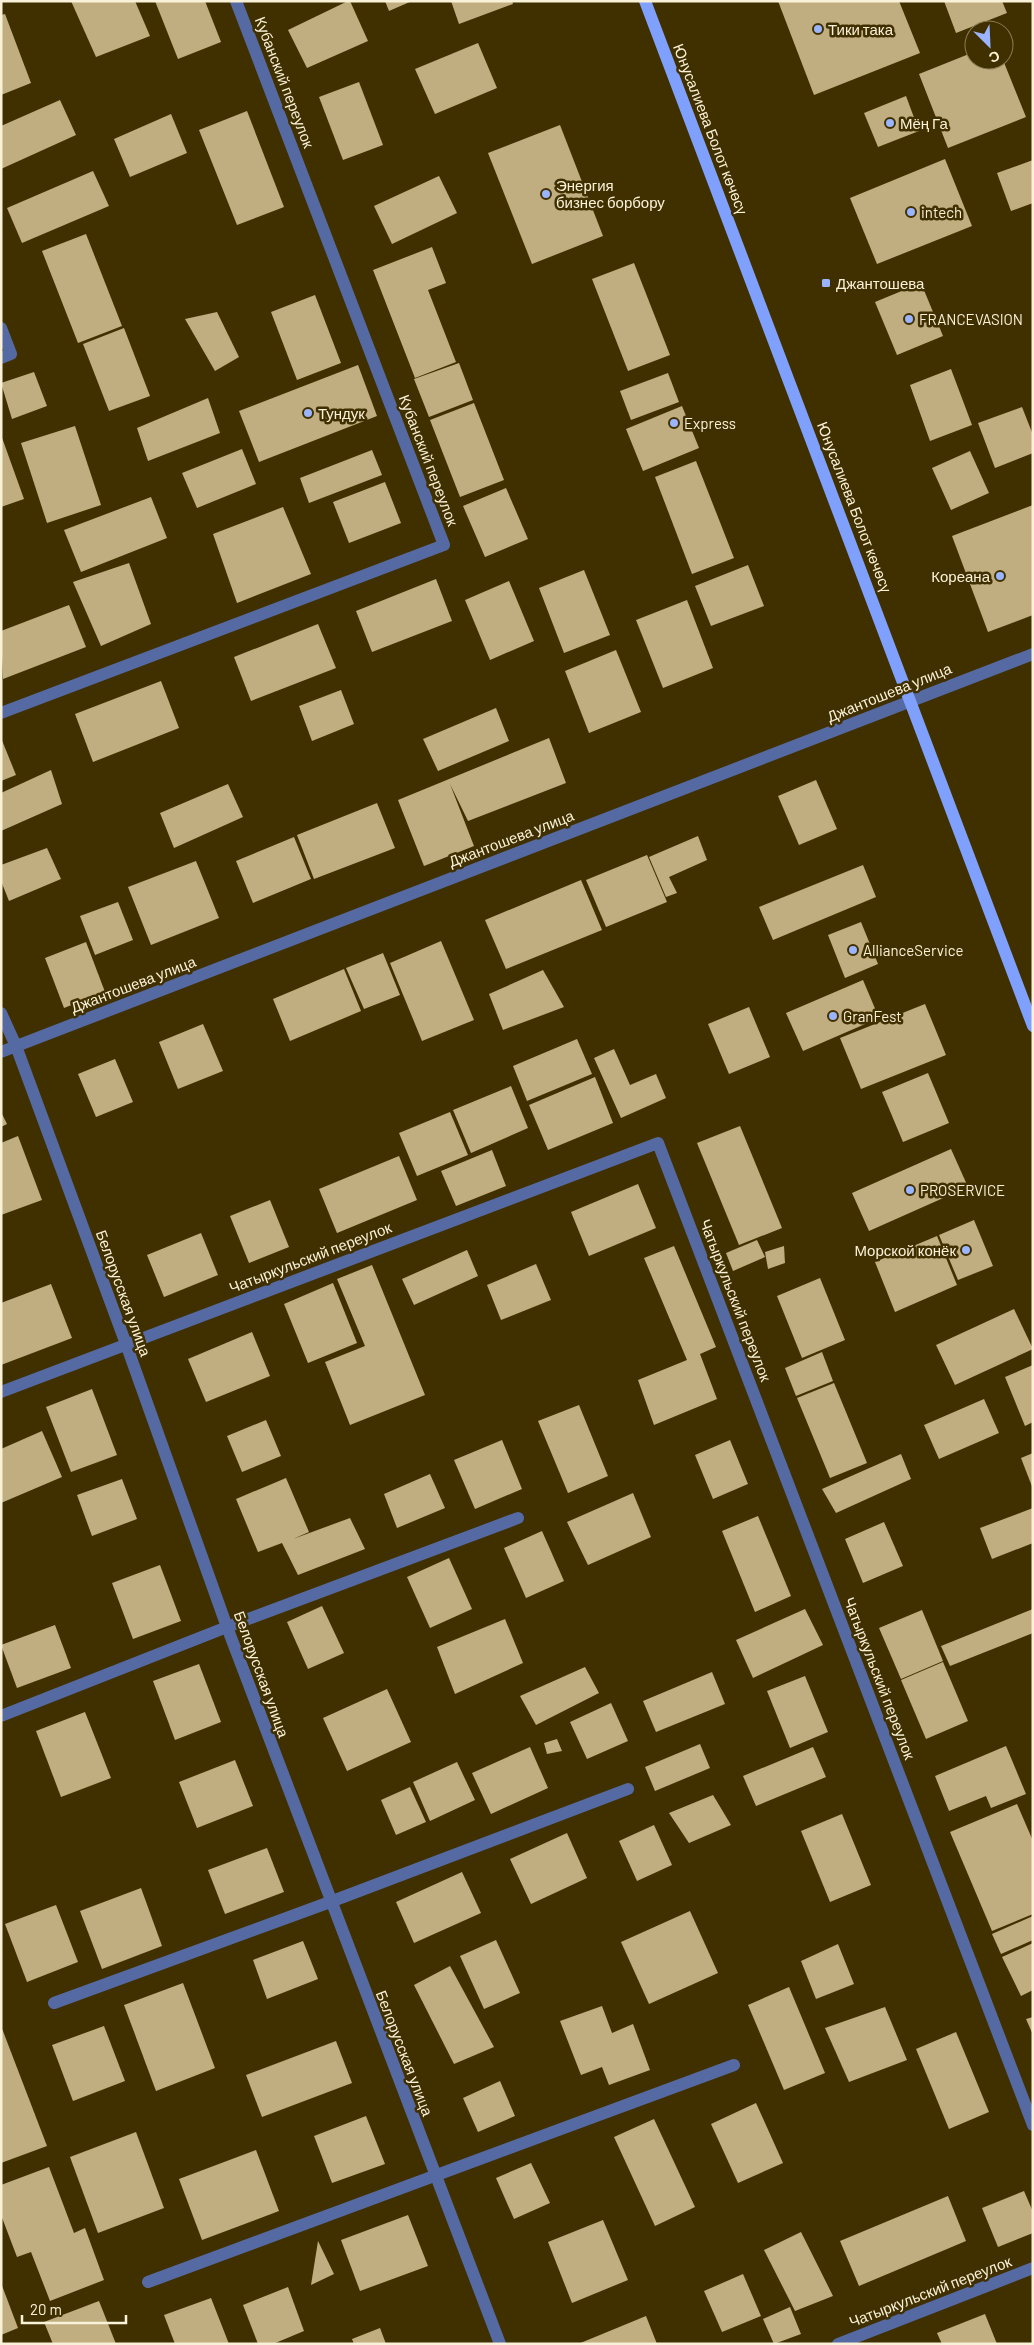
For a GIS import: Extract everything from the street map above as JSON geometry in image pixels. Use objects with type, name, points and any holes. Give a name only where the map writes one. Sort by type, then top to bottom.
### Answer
[{"type":"main road","name":"Юнусалиева Болот көчөсү","points":[[645,1],[1033,1026]]},
{"type":"street","name":"Кубанский переулок","points":[[1,713],[444,545],[236,1]]},
{"type":"street","points":[[1,328],[11,354],[1,358]]},
{"type":"street","name":"Джантошева улица","points":[[1,1052],[1033,654]]},
{"type":"street","name":"Белорусская улица","points":[[1,1013],[16,1046],[126,1344],[227,1627],[330,1902],[500,2344]]},
{"type":"street","name":"Чатыркульский переулок","points":[[1,1392],[658,1143],[1033,2125]]},
{"type":"street","points":[[1,1716],[227,1627],[518,1518]]},
{"type":"street","points":[[54,2002],[330,1902],[628,1789]]},
{"type":"street","points":[[148,2282],[734,2065]]},
{"type":"street","name":"Чатыркульский переулок","points":[[838,2344],[1033,2268]]},
{"type":"building","points":[[71,1],[135,1],[150,36],[96,57]]},
{"type":"building","points":[[155,1],[205,1],[221,42],[178,59]]},
{"type":"building","points":[[350,1],[368,41],[307,68],[288,30]]},
{"type":"building","points":[[385,1],[412,1],[389,11]]},
{"type":"building","points":[[451,1],[512,1],[513,4],[459,24]]},
{"type":"building","points":[[778,1],[899,1],[920,53],[814,95]]},
{"type":"building","points":[[944,1],[1002,1],[1007,13],[989,20],[964,20],[964,30],[956,33]]},
{"type":"building","points":[[5,14],[31,83],[1,95],[1,15]]},
{"type":"building","points":[[478,43],[497,88],[435,114],[415,69]]},
{"type":"building","points":[[964,56],[964,70],[1007,70],[1026,117],[948,148],[919,74]]},
{"type":"building","points":[[359,82],[383,145],[343,160],[319,97]]},
{"type":"building","points":[[906,96],[919,131],[878,147],[864,113]]},
{"type":"building","points":[[60,100],[76,135],[1,169],[1,126]]},
{"type":"building","points":[[247,111],[284,207],[237,225],[199,130]]},
{"type":"building","points":[[171,114],[187,153],[130,177],[114,139]]},
{"type":"building","name":"Энергия бизнес борбору","points":[[560,125],[603,236],[532,264],[488,153]]},
{"type":"building","name":"intech","points":[[945,159],[972,226],[877,264],[850,198]]},
{"type":"building","points":[[1033,160],[1033,203],[1011,211],[997,173]]},
{"type":"building","points":[[93,171],[109,206],[22,243],[7,208]]},
{"type":"building","points":[[439,176],[457,213],[392,244],[374,206]]},
{"type":"building","points":[[86,234],[122,326],[78,343],[42,251]]},
{"type":"building","points":[[432,247],[446,283],[428,290],[456,362],[415,378],[373,270]]},
{"type":"building","points":[[634,263],[670,355],[628,371],[592,279]]},
{"type":"building","name":"FRANCEVASION","points":[[921,283],[943,336],[897,355],[875,302]]},
{"type":"building","points":[[315,295],[341,363],[297,380],[271,312]]},
{"type":"building","points":[[217,312],[239,357],[215,371],[185,319]]},
{"type":"building","points":[[124,328],[150,396],[109,411],[83,344]]},
{"type":"building","points":[[459,363],[473,400],[429,417],[414,379]]},
{"type":"building","name":"Тундук","points":[[358,365],[377,416],[259,462],[239,411]]},
{"type":"building","points":[[951,369],[972,425],[930,441],[910,385]]},
{"type":"building","points":[[34,372],[47,406],[12,419],[1,383]]},
{"type":"building","points":[[668,373],[679,402],[631,420],[620,391]]},
{"type":"building","points":[[208,398],[220,433],[148,461],[137,428]]},
{"type":"building","points":[[474,403],[504,480],[460,497],[430,420]]},
{"type":"building","points":[[682,406],[699,448],[643,471],[626,429]]},
{"type":"building","points":[[1022,407],[1033,435],[1033,453],[995,468],[978,423]]},
{"type":"building","points":[[75,426],[101,505],[47,523],[21,443]]},
{"type":"building","points":[[1,435],[24,499],[1,507]]},
{"type":"building","points":[[242,449],[256,484],[197,508],[182,473]]},
{"type":"building","points":[[372,450],[382,475],[309,503],[300,478]]},
{"type":"building","points":[[970,451],[989,493],[951,510],[932,468]]},
{"type":"building","points":[[696,461],[734,558],[692,574],[655,477]]},
{"type":"building","points":[[385,482],[401,523],[349,543],[333,502]]},
{"type":"building","points":[[506,488],[528,539],[485,557],[463,506]]},
{"type":"building","points":[[151,497],[167,538],[81,572],[64,530]]},
{"type":"building","name":"Кореана","points":[[1033,505],[1033,615],[988,632],[952,536]]},
{"type":"building","points":[[283,507],[311,574],[237,603],[213,534]]},
{"type":"building","points":[[129,563],[151,624],[101,646],[73,582]]},
{"type":"building","points":[[748,565],[764,606],[711,626],[695,586]]},
{"type":"building","points":[[584,570],[610,635],[564,653],[539,588]]},
{"type":"building","points":[[436,579],[452,621],[372,652],[356,611]]},
{"type":"building","points":[[509,581],[534,641],[490,660],[465,600]]},
{"type":"building","points":[[687,600],[713,668],[663,688],[636,620]]},
{"type":"building","points":[[69,605],[86,647],[3,679],[1,631]]},
{"type":"building","points":[[318,624],[336,668],[251,701],[234,657]]},
{"type":"building","points":[[616,650],[641,712],[589,733],[565,671]]},
{"type":"building","points":[[161,681],[179,728],[93,762],[75,714]]},
{"type":"building","points":[[341,690],[354,724],[312,741],[299,706]]},
{"type":"building","points":[[496,708],[509,741],[438,771],[423,739]]},
{"type":"building","points":[[1,738],[16,775],[1,781]]},
{"type":"building","points":[[549,738],[566,783],[468,821],[450,784],[474,846],[424,866],[398,800]]},
{"type":"building","points":[[51,770],[62,804],[1,831],[1,793]]},
{"type":"building","points":[[816,780],[837,829],[799,845],[778,796]]},
{"type":"building","points":[[228,784],[243,817],[174,848],[160,813]]},
{"type":"building","points":[[377,803],[395,848],[314,879],[297,835]]},
{"type":"building","points":[[698,836],[707,860],[669,877],[677,893],[666,897],[649,857]]},
{"type":"building","points":[[294,837],[311,879],[253,903],[236,861]]},
{"type":"building","points":[[47,848],[61,879],[9,901],[1,881],[1,865]]},
{"type":"building","points":[[647,855],[667,902],[606,927],[586,880]]},
{"type":"building","points":[[196,861],[219,918],[151,945],[128,887]]},
{"type":"building","points":[[863,865],[876,897],[773,940],[759,907]]},
{"type":"building","points":[[581,880],[602,930],[506,969],[485,920]]},
{"type":"building","points":[[118,902],[133,940],[95,955],[80,916]]},
{"type":"building","name":"AllianceService","points":[[861,922],[878,964],[845,978],[828,935]]},
{"type":"building","points":[[441,941],[474,1020],[422,1041],[390,963]]},
{"type":"building","points":[[86,942],[105,992],[64,1008],[45,958]]},
{"type":"building","points":[[383,953],[400,995],[364,1009],[346,968]]},
{"type":"building","points":[[344,969],[361,1011],[290,1041],[273,999]]},
{"type":"building","points":[[543,970],[564,1007],[503,1030],[489,994]]},
{"type":"building","name":"GranFest","points":[[863,980],[879,1018],[803,1051],[786,1013]]},
{"type":"building","points":[[925,1004],[946,1055],[861,1089],[840,1038]]},
{"type":"building","points":[[749,1007],[770,1057],[729,1074],[708,1024]]},
{"type":"building","points":[[203,1024],[223,1071],[178,1089],[159,1042]]},
{"type":"building","points":[[577,1039],[592,1074],[527,1101],[513,1066]]},
{"type":"building","points":[[614,1049],[630,1085],[656,1074],[666,1098],[621,1118],[594,1058]]},
{"type":"building","points":[[115,1059],[133,1102],[96,1117],[78,1074]]},
{"type":"building","points":[[928,1073],[949,1123],[903,1142],[882,1092]]},
{"type":"building","points":[[595,1077],[613,1123],[548,1150],[529,1105]]},
{"type":"building","points":[[511,1086],[528,1128],[471,1153],[453,1110]]},
{"type":"building","points":[[1,1112],[7,1124],[1,1127]]},
{"type":"building","points":[[450,1112],[468,1155],[417,1176],[399,1133]]},
{"type":"building","points":[[740,1126],[782,1228],[739,1245],[697,1143]]},
{"type":"building","points":[[18,1136],[42,1200],[1,1215],[1,1143]]},
{"type":"building","name":"PROSERVICE","points":[[951,1149],[968,1187],[869,1231],[852,1193]]},
{"type":"building","points":[[492,1150],[506,1186],[456,1206],[441,1171]]},
{"type":"building","points":[[399,1156],[417,1200],[337,1233],[319,1189]]},
{"type":"building","points":[[638,1184],[656,1228],[589,1256],[571,1212]]},
{"type":"building","points":[[270,1200],[289,1247],[249,1263],[230,1216]]},
{"type":"building","name":"Морской конёк","points":[[974,1220],[993,1266],[958,1280],[939,1235]]},
{"type":"building","points":[[201,1233],[218,1275],[164,1297],[147,1255]]},
{"type":"building","points":[[937,1236],[957,1285],[895,1312],[875,1262]]},
{"type":"building","points":[[757,1240],[765,1257],[733,1271],[726,1253]]},
{"type":"building","points":[[674,1246],[716,1347],[700,1354],[717,1399],[654,1425],[638,1380],[687,1360],[644,1258]]},
{"type":"building","points":[[784,1246],[785,1263],[768,1269],[765,1252]]},
{"type":"building","points":[[467,1250],[478,1276],[414,1305],[402,1279]]},
{"type":"building","points":[[536,1264],[551,1300],[501,1320],[487,1285]]},
{"type":"building","points":[[372,1265],[425,1395],[350,1425],[325,1362],[365,1346],[337,1279]]},
{"type":"building","points":[[820,1278],[845,1340],[802,1358],[777,1296]]},
{"type":"building","points":[[333,1283],[357,1343],[308,1363],[284,1304]]},
{"type":"building","points":[[51,1284],[72,1338],[1,1365],[1,1303]]},
{"type":"building","points":[[1014,1309],[1033,1349],[955,1385],[936,1345]]},
{"type":"building","points":[[252,1332],[270,1376],[206,1402],[188,1359]]},
{"type":"building","points":[[822,1352],[833,1381],[796,1396],[785,1368]]},
{"type":"building","points":[[1033,1365],[1033,1422],[1025,1426],[1005,1377]]},
{"type":"building","points":[[834,1383],[867,1463],[830,1478],[797,1398]]},
{"type":"building","points":[[92,1389],[117,1455],[71,1472],[46,1407]]},
{"type":"building","points":[[984,1399],[999,1433],[939,1459],[924,1425]]},
{"type":"building","points":[[579,1405],[608,1476],[568,1493],[538,1421]]},
{"type":"building","points":[[266,1420],[281,1456],[242,1472],[227,1436]]},
{"type":"building","points":[[42,1431],[62,1477],[1,1503],[1,1449]]},
{"type":"building","points":[[502,1440],[522,1489],[475,1509],[454,1460]]},
{"type":"building","points":[[730,1440],[748,1484],[713,1499],[695,1455]]},
{"type":"building","points":[[1033,1453],[1033,1489],[1021,1458]]},
{"type":"building","points":[[901,1454],[911,1479],[836,1513],[822,1489]]},
{"type":"building","points":[[430,1474],[445,1508],[397,1528],[384,1494]]},
{"type":"building","points":[[286,1478],[309,1532],[293,1539],[350,1518],[365,1549],[298,1575],[282,1543],[258,1552],[236,1499]]},
{"type":"building","points":[[122,1479],[137,1519],[92,1536],[77,1495]]},
{"type":"building","points":[[633,1493],[651,1537],[588,1565],[567,1522]]},
{"type":"building","points":[[1033,1508],[1033,1543],[992,1559],[980,1528]]},
{"type":"building","points":[[758,1516],[791,1596],[755,1612],[722,1531]]},
{"type":"building","points":[[884,1522],[903,1566],[863,1583],[845,1539]]},
{"type":"building","points":[[542,1531],[564,1581],[526,1598],[504,1548]]},
{"type":"building","points":[[449,1558],[472,1609],[430,1628],[407,1577]]},
{"type":"building","points":[[160,1565],[181,1621],[133,1639],[112,1583]]},
{"type":"building","points":[[322,1606],[344,1653],[308,1669],[287,1622]]},
{"type":"building","points":[[805,1609],[823,1645],[753,1678],[736,1640]]},
{"type":"building","points":[[1033,1609],[1033,1633],[950,1666],[941,1646]]},
{"type":"building","points":[[922,1610],[943,1661],[901,1679],[879,1628]]},
{"type":"building","points":[[505,1619],[523,1663],[455,1694],[437,1647]]},
{"type":"building","points":[[55,1625],[71,1668],[17,1688],[1,1645]]},
{"type":"building","points":[[943,1662],[968,1721],[926,1739],[901,1680]]},
{"type":"building","points":[[199,1664],[221,1722],[175,1740],[153,1681]]},
{"type":"building","points":[[585,1667],[599,1693],[536,1725],[520,1696]]},
{"type":"building","points":[[712,1672],[725,1704],[656,1732],[643,1701]]},
{"type":"building","points":[[805,1676],[828,1732],[790,1748],[767,1691]]},
{"type":"building","points":[[387,1689],[411,1742],[347,1771],[323,1718]]},
{"type":"building","points":[[611,1703],[628,1741],[587,1759],[570,1722]]},
{"type":"building","points":[[85,1712],[111,1778],[61,1797],[36,1731]]},
{"type":"building","points":[[557,1739],[562,1751],[547,1754],[544,1743]]},
{"type":"building","points":[[700,1744],[710,1768],[655,1791],[645,1767]]},
{"type":"building","points":[[1006,1746],[1026,1794],[991,1808],[986,1796],[949,1811],[935,1776]]},
{"type":"building","points":[[530,1747],[548,1788],[491,1814],[472,1773]]},
{"type":"building","points":[[813,1747],[826,1777],[756,1806],[743,1776]]},
{"type":"building","points":[[235,1760],[253,1806],[197,1828],[179,1782]]},
{"type":"building","points":[[457,1762],[475,1800],[430,1821],[413,1782]]},
{"type":"building","points":[[410,1787],[426,1822],[396,1835],[381,1800]]},
{"type":"building","points":[[713,1795],[731,1825],[689,1843],[669,1813]]},
{"type":"building","points":[[1017,1804],[1033,1841],[1033,1914],[992,1931],[950,1832]]},
{"type":"building","points":[[842,1814],[871,1885],[830,1902],[801,1831]]},
{"type":"building","points":[[654,1825],[672,1865],[637,1881],[619,1841]]},
{"type":"building","points":[[567,1833],[587,1878],[531,1904],[510,1859]]},
{"type":"building","points":[[267,1848],[284,1892],[225,1914],[208,1870]]},
{"type":"building","points":[[462,1872],[481,1913],[414,1943],[396,1902]]},
{"type":"building","points":[[141,1888],[162,1946],[102,1969],[80,1911]]},
{"type":"building","points":[[56,1905],[78,1962],[27,1982],[5,1924]]},
{"type":"building","points":[[690,1911],[718,1973],[649,2004],[621,1942]]},
{"type":"building","points":[[1033,1916],[1033,1940],[1001,1954],[992,1934]]},
{"type":"building","points":[[496,1940],[520,1993],[484,2009],[460,1956]]},
{"type":"building","points":[[303,1941],[318,1979],[267,1999],[253,1960]]},
{"type":"building","points":[[1033,1943],[1033,1990],[1021,1996],[1002,1957]]},
{"type":"building","points":[[838,1944],[854,1984],[816,1999],[801,1961]]},
{"type":"building","points":[[450,1966],[494,2047],[454,2064],[414,1985]]},
{"type":"building","points":[[183,1983],[215,2068],[156,2091],[124,2005]]},
{"type":"building","points":[[789,1987],[825,2073],[784,2090],[748,2005]]},
{"type":"building","points":[[602,2006],[612,2033],[633,2024],[650,2070],[609,2085],[602,2067],[581,2075],[560,2021]]},
{"type":"building","points":[[885,2007],[907,2060],[849,2082],[825,2028]]},
{"type":"building","points":[[1033,2017],[1033,2035],[1026,2019]]},
{"type":"building","points":[[1,2026],[47,2146],[1,2163]]},
{"type":"building","points":[[104,2026],[125,2081],[73,2101],[52,2045]]},
{"type":"building","points":[[956,2032],[989,2112],[949,2129],[916,2049]]},
{"type":"building","points":[[336,2041],[352,2083],[262,2117],[246,2075]]},
{"type":"building","points":[[500,2081],[515,2116],[478,2132],[463,2098]]},
{"type":"building","points":[[756,2103],[783,2163],[738,2183],[711,2124]]},
{"type":"building","points":[[366,2116],[385,2164],[332,2183],[314,2136]]},
{"type":"building","points":[[654,2119],[695,2207],[655,2226],[614,2137]]},
{"type":"building","points":[[136,2132],[164,2208],[98,2233],[70,2157]]},
{"type":"building","points":[[256,2150],[279,2211],[202,2240],[179,2179]]},
{"type":"building","points":[[531,2163],[550,2203],[514,2219],[496,2178]]},
{"type":"building","points":[[49,2167],[74,2233],[85,2228],[104,2280],[50,2301],[31,2252],[17,2257],[1,2215],[1,2185]]},
{"type":"building","points":[[1024,2191],[1033,2212],[1033,2233],[998,2247],[982,2208]]},
{"type":"building","points":[[948,2196],[966,2241],[859,2286],[840,2241]]},
{"type":"building","points":[[408,2215],[428,2266],[360,2291],[341,2240]]},
{"type":"building","points":[[603,2220],[628,2280],[572,2303],[548,2242]]},
{"type":"building","points":[[801,2232],[833,2296],[795,2311],[764,2250]]},
{"type":"building","points":[[318,2241],[334,2274],[311,2285]]},
{"type":"building","points":[[743,2274],[761,2316],[722,2332],[704,2291]]},
{"type":"building","points":[[1,2283],[18,2328],[1,2335]]},
{"type":"building","points":[[288,2287],[304,2331],[273,2344],[258,2344],[243,2305]]},
{"type":"building","points":[[211,2298],[229,2344],[175,2344],[164,2315]]},
{"type":"building","points":[[99,2301],[116,2344],[53,2344],[44,2322]]},
{"type":"building","points":[[790,2307],[801,2334],[774,2344],[763,2319]]},
{"type":"building","points":[[985,2314],[997,2344],[942,2344],[937,2333]]},
{"type":"building","points":[[646,2316],[657,2344],[578,2344]]},
{"type":"building","points":[[380,2328],[386,2344],[354,2344],[352,2339]]},
{"type":"place","name":"Тики така","points":[[818,29]]},
{"type":"place","name":"Мёң Га","points":[[890,123]]},
{"type":"place","name":"Энергия бизнес борбору","points":[[546,194]]},
{"type":"place","name":"intech","points":[[911,212]]},
{"type":"place","name":"Джантошева","points":[[826,283]]},
{"type":"place","name":"FRANCEVASION","points":[[909,319]]},
{"type":"place","name":"Тундук","points":[[308,413]]},
{"type":"place","name":"Express","points":[[674,423]]},
{"type":"place","name":"Кореана","points":[[1000,576]]},
{"type":"place","name":"AllianceService","points":[[853,950]]},
{"type":"place","name":"GranFest","points":[[833,1016]]},
{"type":"place","name":"PROSERVICE","points":[[910,1190]]},
{"type":"place","name":"Морской конёк","points":[[966,1250]]}]
